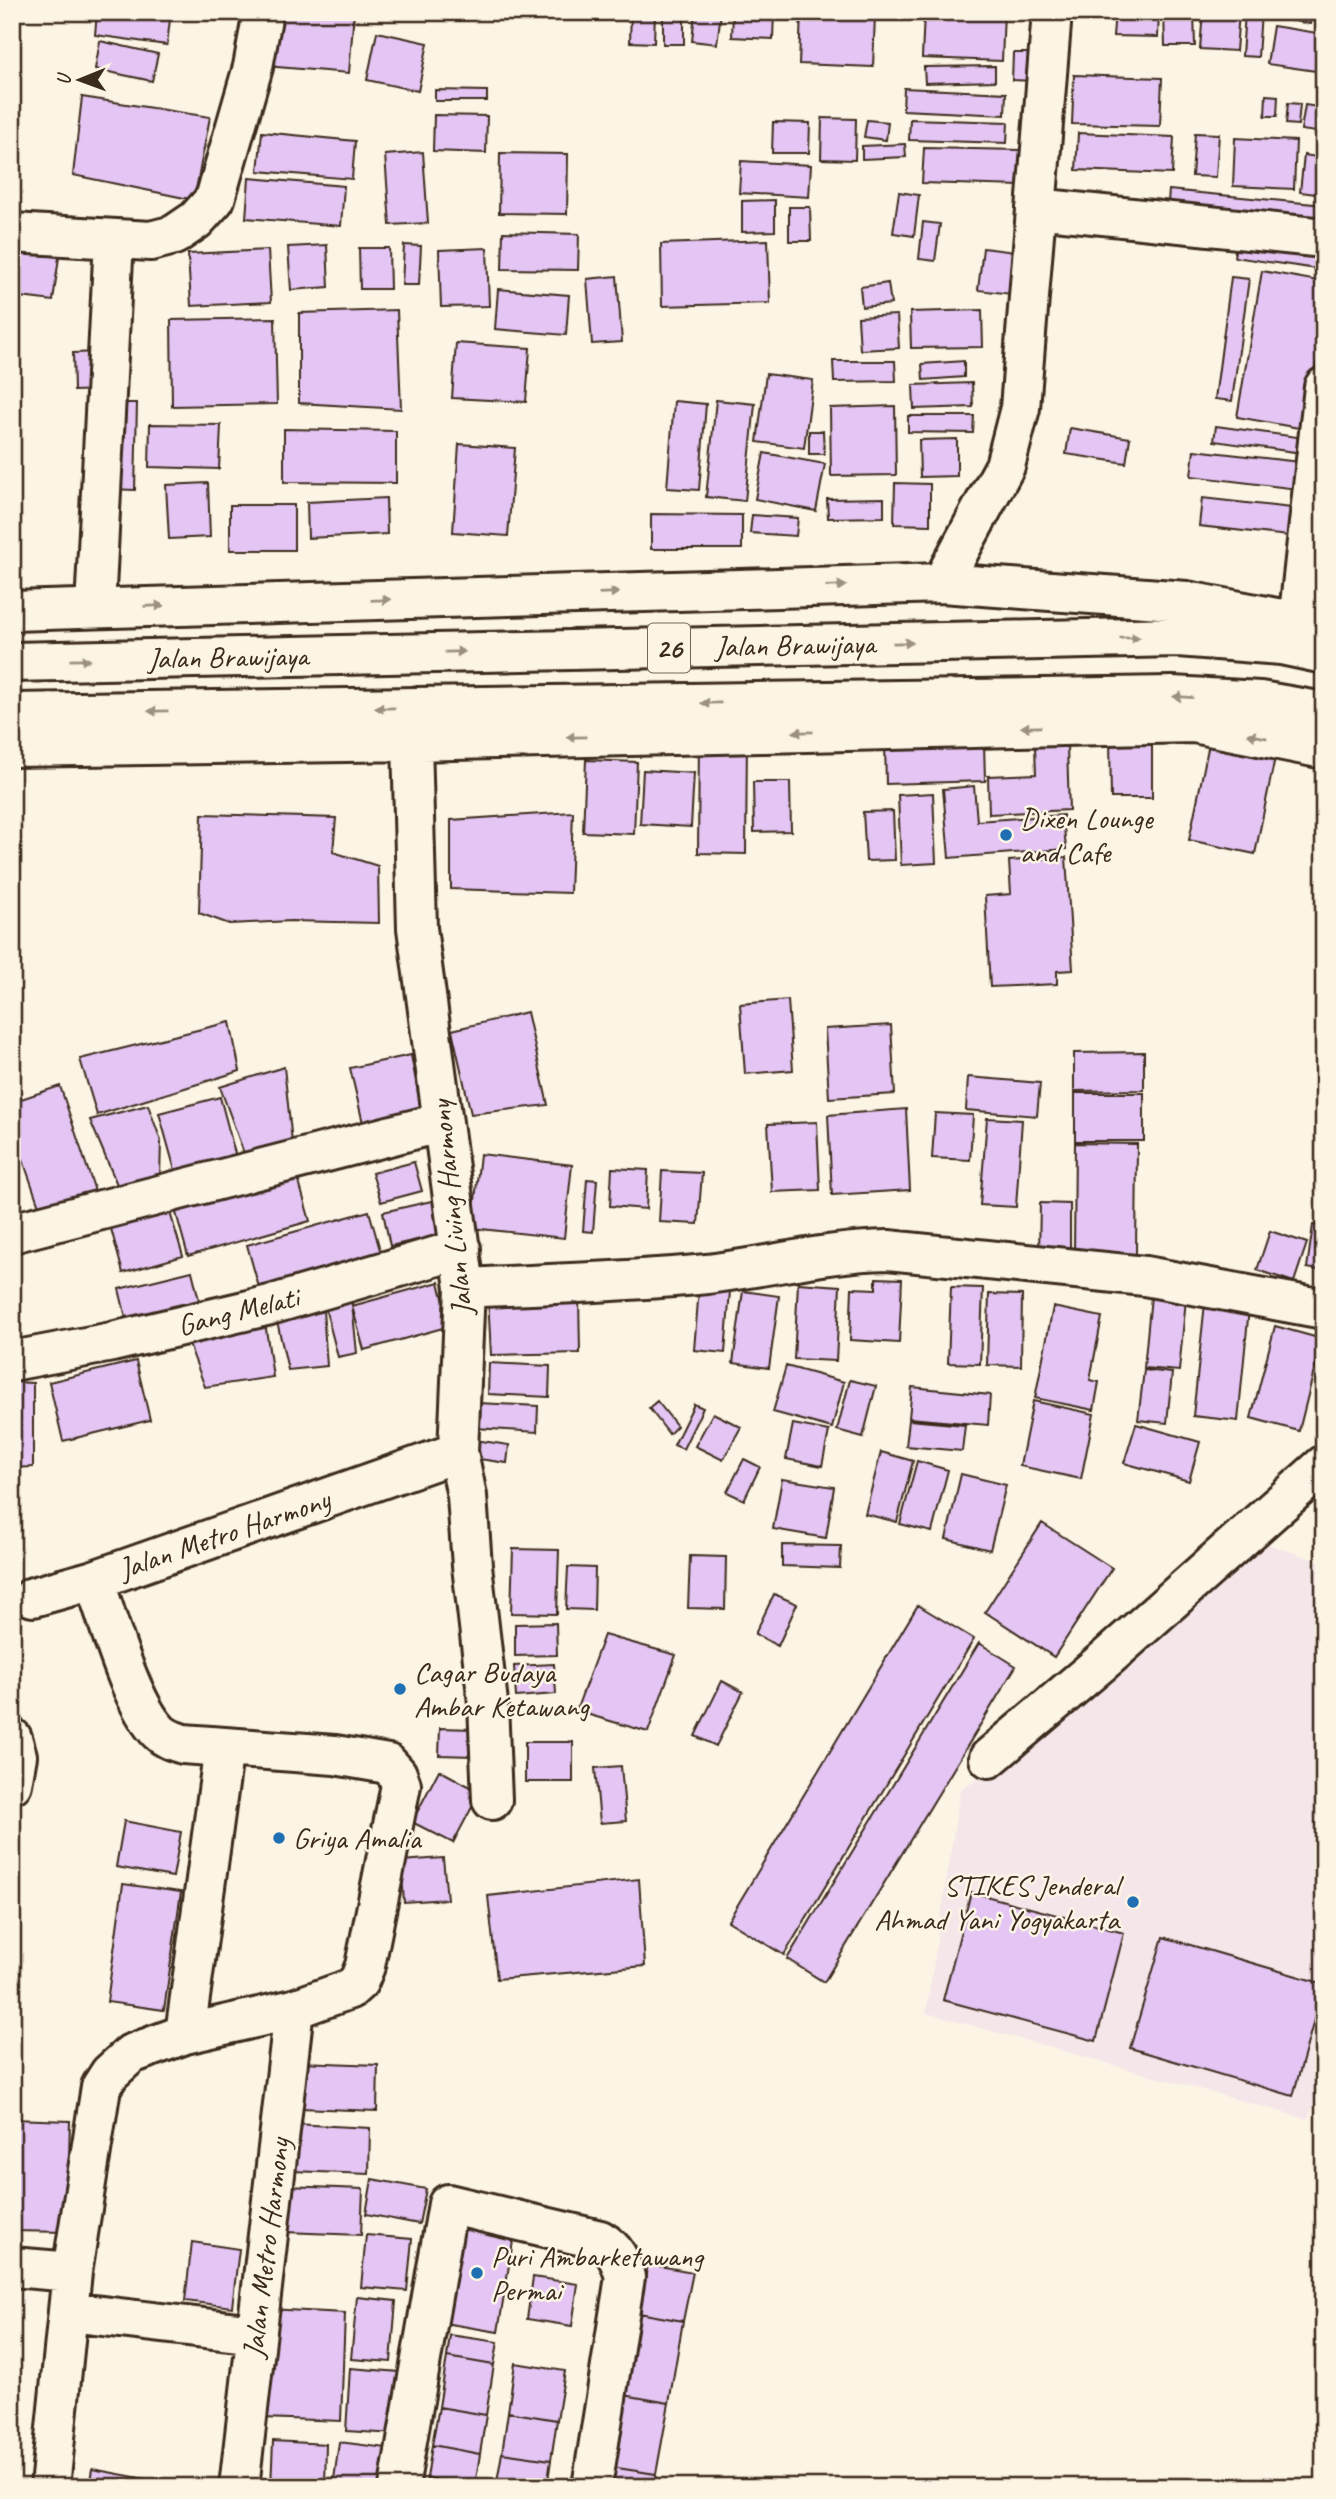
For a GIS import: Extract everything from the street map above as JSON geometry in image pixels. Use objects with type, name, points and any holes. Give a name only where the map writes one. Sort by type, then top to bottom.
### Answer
[{"type":"main road","points":[[12,233],[151,242],[174,235],[196,220],[215,199],[253,67],[263,12]]},
{"type":"main road","points":[[942,583],[1004,466],[1020,408],[1052,12]]},
{"type":"main road","points":[[1036,208],[1324,238]]},
{"type":"main road","points":[[95,608],[114,239]]},
{"type":"main road","points":[[12,611],[942,583],[1187,601],[1311,625],[1324,387]]},
{"type":"main road","name":"Jalan Brawijaya","points":[[12,662],[1178,637],[1281,645],[1324,654]]},
{"type":"main road","name":"Jalan Brawijaya","points":[[12,713],[1172,696],[1260,701],[1324,712]]},
{"type":"main road","points":[[12,747],[412,741],[1194,723],[1324,749]]},
{"type":"main road","name":"Jalan Living Harmony","points":[[412,741],[417,928],[465,1288],[458,1452],[467,1496],[488,1703],[492,1800]]},
{"type":"main road","points":[[12,1233],[443,1122]]},
{"type":"main road","name":"Gang Melati","points":[[12,1361],[113,1342],[270,1305],[461,1249]]},
{"type":"main road","points":[[465,1288],[609,1282],[708,1274],[859,1251],[888,1250],[1145,1276],[1324,1309]]},
{"type":"main road","name":"Jalan Metro Harmony","points":[[50,2487],[72,2272],[101,2087],[110,2073],[131,2054],[185,2034],[294,2009],[350,1989],[359,1981],[365,1966],[401,1785],[397,1773],[388,1764],[335,1755],[170,1741],[146,1716],[121,1658],[94,1580],[458,1452]]},
{"type":"main road","points":[[989,1758],[1108,1657],[1324,1465]]},
{"type":"main road","points":[[33,1597],[94,1580]]},
{"type":"main road","points":[[12,1738],[16,1756],[12,1784]]},
{"type":"main road","points":[[185,2034],[224,1747]]},
{"type":"main road","name":"Jalan Metro Harmony","points":[[239,2487],[294,2009]]},
{"type":"main road","points":[[399,2487],[448,2204],[600,2240],[611,2246],[620,2259],[625,2277],[592,2487]]},
{"type":"main road","points":[[12,2267],[72,2272]]},
{"type":"main road","points":[[69,2312],[255,2334]]},
{"type":"shaded area","name":"STIKES Jenderal Ahmad Yani Yogyakarta","points":[[1260,1541],[1324,1563],[1324,2088],[1307,2119],[926,2013],[960,1790],[1085,1701]]},
{"type":"building","points":[[97,12],[170,19],[167,45],[95,35]]},
{"type":"building","points":[[270,12],[354,12],[349,73],[265,66]]},
{"type":"building","points":[[559,12],[601,12],[600,20],[559,15]]},
{"type":"building","points":[[631,12],[655,12],[654,43],[630,42]]},
{"type":"building","points":[[663,12],[684,12],[684,44],[663,44]]},
{"type":"building","points":[[695,12],[721,12],[717,44],[692,41]]},
{"type":"building","points":[[733,12],[774,12],[773,39],[732,37]]},
{"type":"building","points":[[801,12],[875,15],[873,67],[799,64]]},
{"type":"building","points":[[924,12],[1004,12],[1002,61],[922,58]]},
{"type":"building","points":[[1115,12],[1159,12],[1158,37],[1113,36]]},
{"type":"building","points":[[1164,12],[1194,12],[1195,46],[1165,46]]},
{"type":"building","points":[[1203,12],[1239,12],[1236,51],[1200,49]]},
{"type":"building","points":[[1245,12],[1261,12],[1258,57],[1242,56]]},
{"type":"building","points":[[1270,12],[1312,12],[1310,24],[1269,16]]},
{"type":"building","points":[[1273,26],[1324,34],[1323,72],[1267,64]]},
{"type":"building","points":[[377,32],[428,43],[418,91],[367,80]]},
{"type":"building","points":[[100,41],[158,54],[152,81],[95,69]]},
{"type":"building","points":[[1013,53],[1036,53],[1035,81],[1012,80]]},
{"type":"building","points":[[995,66],[995,81],[925,83],[924,67]]},
{"type":"building","points":[[1074,75],[1162,78],[1160,126],[1072,124]]},
{"type":"building","points":[[904,88],[1006,93],[1005,115],[903,110]]},
{"type":"building","points":[[435,90],[487,91],[487,101],[435,101]]},
{"type":"building","points":[[1266,95],[1278,96],[1277,116],[1265,116]]},
{"type":"building","points":[[82,97],[210,117],[194,200],[73,175]]},
{"type":"building","points":[[1288,103],[1300,104],[1298,125],[1286,124]]},
{"type":"building","points":[[1305,105],[1324,108],[1324,133],[1301,130]]},
{"type":"building","points":[[434,115],[487,116],[486,153],[433,151]]},
{"type":"building","points":[[822,118],[856,119],[855,160],[821,159]]},
{"type":"building","points":[[910,119],[1008,122],[1007,143],[909,140]]},
{"type":"building","points":[[867,120],[888,122],[886,140],[864,137]]},
{"type":"building","points":[[773,122],[810,123],[809,153],[772,153]]},
{"type":"building","points":[[262,132],[355,141],[352,179],[258,171]]},
{"type":"building","points":[[1078,133],[1174,137],[1172,174],[1076,170]]},
{"type":"building","points":[[1195,133],[1219,134],[1216,177],[1192,176]]},
{"type":"building","points":[[1235,138],[1296,141],[1294,189],[1233,186]]},
{"type":"building","points":[[905,144],[906,157],[862,159],[862,146]]},
{"type":"building","points":[[924,148],[1021,150],[1021,186],[922,183]]},
{"type":"building","points":[[423,152],[428,223],[390,225],[385,155]]},
{"type":"building","points":[[500,153],[568,154],[567,214],[499,213]]},
{"type":"building","points":[[1304,155],[1324,158],[1324,195],[1300,192]]},
{"type":"building","points":[[741,161],[811,165],[809,197],[739,193]]},
{"type":"building","points":[[249,178],[344,186],[341,226],[246,218]]},
{"type":"building","points":[[1169,190],[1324,205],[1324,229],[1167,214]]},
{"type":"building","points":[[899,192],[919,195],[914,236],[893,233]]},
{"type":"building","points":[[775,200],[775,231],[742,232],[742,201]]},
{"type":"building","points":[[789,207],[810,207],[811,241],[789,241]]},
{"type":"building","points":[[923,222],[940,224],[935,261],[919,259]]},
{"type":"building","points":[[503,232],[579,234],[578,270],[502,269]]},
{"type":"building","points":[[1237,237],[1324,250],[1324,270],[1234,257]]},
{"type":"building","points":[[768,240],[770,303],[662,306],[661,244]]},
{"type":"building","points":[[327,245],[329,287],[291,290],[288,247]]},
{"type":"building","points":[[404,245],[421,246],[419,285],[402,285]]},
{"type":"building","points":[[359,248],[389,248],[390,289],[360,289]]},
{"type":"building","points":[[487,248],[489,306],[441,307],[439,250]]},
{"type":"building","points":[[983,248],[1016,252],[1011,294],[978,290]]},
{"type":"building","points":[[268,250],[271,302],[191,306],[188,254]]},
{"type":"building","points":[[12,251],[59,257],[53,301],[12,296]]},
{"type":"building","points":[[1262,271],[1324,282],[1324,322],[1305,429],[1237,417]]},
{"type":"building","points":[[617,276],[622,342],[592,344],[587,279]]},
{"type":"building","points":[[1231,277],[1249,279],[1232,401],[1215,399]]},
{"type":"building","points":[[888,283],[891,304],[862,307],[860,287]]},
{"type":"building","points":[[498,289],[569,295],[566,335],[495,329]]},
{"type":"building","points":[[397,310],[401,409],[299,403],[299,313]]},
{"type":"building","points":[[982,310],[983,347],[911,348],[910,312]]},
{"type":"building","points":[[897,315],[899,348],[860,350],[858,317]]},
{"type":"building","points":[[275,318],[277,404],[172,406],[171,320]]},
{"type":"building","points":[[456,343],[530,348],[526,402],[452,398]]},
{"type":"building","points":[[101,352],[102,390],[74,391],[73,353]]},
{"type":"building","points":[[833,361],[895,361],[896,381],[834,382]]},
{"type":"building","points":[[964,361],[964,377],[923,380],[922,364]]},
{"type":"building","points":[[766,374],[813,380],[804,448],[757,442]]},
{"type":"building","points":[[972,383],[973,407],[914,409],[913,385]]},
{"type":"building","points":[[716,400],[755,404],[745,501],[706,497]]},
{"type":"building","points":[[674,401],[706,404],[699,490],[667,488]]},
{"type":"building","points":[[112,403],[137,403],[135,490],[109,489]]},
{"type":"building","points":[[895,406],[896,475],[831,476],[830,408]]},
{"type":"building","points":[[908,416],[974,416],[973,433],[908,432]]},
{"type":"building","points":[[150,424],[221,425],[219,469],[149,467]]},
{"type":"building","points":[[1216,426],[1312,439],[1310,454],[1214,441]]},
{"type":"building","points":[[1070,428],[1130,438],[1126,463],[1066,454]]},
{"type":"building","points":[[284,429],[396,431],[396,483],[284,482]]},
{"type":"building","points":[[809,431],[823,431],[824,454],[809,454]]},
{"type":"building","points":[[957,439],[957,476],[920,477],[919,440]]},
{"type":"building","points":[[459,444],[515,448],[508,536],[453,532]]},
{"type":"building","points":[[1194,450],[1309,463],[1306,490],[1191,476]]},
{"type":"building","points":[[764,453],[825,464],[816,511],[755,499]]},
{"type":"building","points":[[208,483],[210,537],[169,539],[166,485]]},
{"type":"building","points":[[895,483],[930,484],[930,525],[894,524]]},
{"type":"building","points":[[386,498],[387,534],[308,538],[307,502]]},
{"type":"building","points":[[884,498],[884,517],[828,518],[827,499]]},
{"type":"building","points":[[1202,498],[1301,509],[1297,537],[1199,526]]},
{"type":"building","points":[[230,505],[294,505],[294,550],[230,550]]},
{"type":"building","points":[[651,514],[742,515],[742,549],[651,549]]},
{"type":"building","points":[[752,515],[798,518],[796,536],[750,533]]},
{"type":"building","points":[[1212,729],[1278,743],[1255,854],[1189,840]]},
{"type":"building","points":[[1152,738],[1152,798],[1111,798],[1110,739]]},
{"type":"building","points":[[699,739],[747,739],[746,854],[698,853]]},
{"type":"building","points":[[984,742],[985,781],[886,784],[885,744]]},
{"type":"building","points":[[1067,746],[1069,810],[989,814],[988,776],[1036,774],[1035,747]]},
{"type":"building","points":[[586,760],[637,762],[634,834],[583,832]]},
{"type":"building","points":[[643,770],[694,773],[691,827],[640,824]]},
{"type":"building","points":[[753,782],[790,782],[791,831],[754,832]]},
{"type":"building","name":"Dixen Lounge and Cafe","points":[[974,786],[977,821],[1063,815],[1066,849],[949,858],[943,789]]},
{"type":"building","points":[[933,793],[936,863],[901,865],[898,795]]},
{"type":"building","points":[[893,811],[895,860],[866,861],[863,812]]},
{"type":"building","points":[[573,812],[570,893],[451,889],[451,820]]},
{"type":"building","points":[[202,814],[336,818],[333,852],[378,866],[379,923],[291,921],[229,924],[199,913]]},
{"type":"building","points":[[1066,857],[1073,970],[1057,971],[1057,984],[990,987],[985,896],[1011,894],[1009,861]]},
{"type":"building","points":[[788,1000],[793,1070],[745,1074],[740,1004]]},
{"type":"building","points":[[527,1012],[548,1105],[471,1114],[452,1030]]},
{"type":"building","points":[[230,1022],[240,1071],[97,1115],[80,1059]]},
{"type":"building","points":[[891,1025],[895,1094],[829,1098],[825,1029]]},
{"type":"building","points":[[1144,1052],[1144,1090],[1074,1091],[1074,1053]]},
{"type":"building","points":[[411,1055],[422,1114],[363,1123],[350,1068]]},
{"type":"building","points":[[284,1067],[292,1142],[245,1156],[220,1087]]},
{"type":"building","points":[[968,1077],[1040,1083],[1037,1116],[966,1110]]},
{"type":"building","points":[[60,1086],[95,1191],[40,1209],[12,1128],[12,1102]]},
{"type":"building","points":[[1075,1093],[1144,1093],[1144,1141],[1075,1141]]},
{"type":"building","points":[[220,1097],[236,1157],[176,1174],[159,1113]]},
{"type":"building","points":[[148,1105],[161,1141],[160,1177],[118,1187],[90,1120]]},
{"type":"building","points":[[906,1109],[910,1190],[832,1195],[828,1115]]},
{"type":"building","points":[[935,1113],[973,1115],[970,1160],[932,1158]]},
{"type":"building","points":[[987,1118],[1022,1120],[1016,1207],[980,1205]]},
{"type":"building","points":[[817,1122],[820,1190],[772,1192],[768,1124]]},
{"type":"building","points":[[1075,1143],[1137,1144],[1136,1255],[1074,1255]]},
{"type":"building","points":[[480,1154],[572,1165],[564,1238],[472,1228]]},
{"type":"building","points":[[414,1162],[422,1191],[381,1202],[372,1173]]},
{"type":"building","points":[[295,1168],[310,1221],[188,1256],[173,1202]]},
{"type":"building","points":[[612,1168],[648,1170],[646,1209],[610,1206]]},
{"type":"building","points":[[662,1171],[702,1173],[698,1224],[659,1222]]},
{"type":"building","points":[[587,1179],[597,1180],[593,1232],[583,1231]]},
{"type":"building","points":[[436,1200],[443,1234],[390,1246],[383,1212]]},
{"type":"building","points":[[1040,1203],[1070,1204],[1070,1254],[1039,1254]]},
{"type":"building","points":[[169,1209],[183,1256],[123,1273],[110,1225]]},
{"type":"building","points":[[369,1211],[384,1264],[262,1298],[247,1245]]},
{"type":"building","points":[[1313,1225],[1324,1226],[1324,1271],[1307,1268]]},
{"type":"building","points":[[1270,1231],[1307,1243],[1294,1282],[1257,1270]]},
{"type":"building","points":[[192,1271],[202,1312],[129,1330],[119,1289]]},
{"type":"building","points":[[876,1278],[902,1279],[899,1343],[850,1340],[852,1288],[876,1289]]},
{"type":"building","points":[[439,1282],[450,1326],[364,1350],[352,1306]]},
{"type":"building","points":[[798,1283],[840,1286],[836,1361],[794,1359]]},
{"type":"building","points":[[951,1287],[983,1288],[980,1364],[948,1363]]},
{"type":"building","points":[[699,1288],[730,1291],[725,1353],[694,1350]]},
{"type":"building","points":[[743,1291],[779,1296],[769,1368],[733,1363]]},
{"type":"building","points":[[351,1294],[357,1353],[338,1357],[322,1296]]},
{"type":"building","points":[[989,1294],[1022,1295],[1021,1366],[987,1365]]},
{"type":"building","points":[[322,1296],[327,1366],[288,1370],[274,1308]]},
{"type":"building","points":[[1151,1296],[1186,1299],[1179,1371],[1144,1368]]},
{"type":"building","points":[[488,1297],[579,1297],[580,1353],[491,1355]]},
{"type":"building","points":[[1205,1303],[1249,1308],[1238,1421],[1193,1416]]},
{"type":"building","points":[[1053,1307],[1102,1317],[1090,1380],[1099,1382],[1094,1410],[1035,1398]]},
{"type":"building","points":[[264,1315],[273,1377],[205,1387],[184,1331]]},
{"type":"building","points":[[1275,1326],[1322,1339],[1299,1431],[1251,1418]]},
{"type":"building","points":[[136,1361],[150,1420],[63,1441],[49,1382]]},
{"type":"building","points":[[1324,1361],[1324,1390],[1318,1388]]},
{"type":"building","points":[[489,1363],[550,1366],[549,1397],[488,1394]]},
{"type":"building","points":[[786,1366],[844,1382],[832,1428],[773,1412]]},
{"type":"building","points":[[1144,1370],[1172,1373],[1167,1423],[1138,1420]]},
{"type":"building","points":[[850,1380],[876,1386],[863,1437],[837,1430]]},
{"type":"building","points":[[12,1382],[33,1383],[33,1467],[12,1468]]},
{"type":"building","points":[[912,1387],[990,1395],[988,1425],[909,1418]]},
{"type":"building","points":[[657,1401],[677,1426],[669,1434],[649,1408]]},
{"type":"building","points":[[1033,1401],[1094,1414],[1081,1479],[1020,1466]]},
{"type":"building","points":[[478,1403],[538,1406],[537,1432],[476,1428]]},
{"type":"building","points":[[694,1404],[703,1408],[683,1449],[674,1445]]},
{"type":"building","points":[[713,1413],[741,1427],[723,1460],[695,1446]]},
{"type":"building","points":[[909,1420],[965,1425],[962,1451],[906,1446]]},
{"type":"building","points":[[793,1424],[829,1431],[822,1466],[786,1459]]},
{"type":"building","points":[[1136,1424],[1200,1442],[1189,1481],[1124,1463]]},
{"type":"building","points":[[475,1440],[509,1445],[507,1463],[472,1458]]},
{"type":"building","points":[[881,1452],[913,1461],[897,1522],[865,1514]]},
{"type":"building","points":[[744,1459],[760,1467],[744,1500],[727,1492]]},
{"type":"building","points":[[917,1461],[948,1470],[932,1532],[900,1524]]},
{"type":"building","points":[[961,1474],[1006,1485],[990,1550],[946,1539]]},
{"type":"building","points":[[782,1479],[834,1487],[826,1538],[773,1529]]},
{"type":"building","points":[[1042,1523],[1112,1568],[1054,1657],[985,1612]]},
{"type":"building","points":[[782,1545],[841,1546],[840,1568],[782,1566]]},
{"type":"building","points":[[513,1549],[559,1550],[557,1614],[511,1613]]},
{"type":"building","points":[[690,1556],[726,1557],[725,1609],[688,1608]]},
{"type":"building","points":[[568,1567],[595,1568],[594,1610],[566,1609]]},
{"type":"building","points":[[774,1594],[797,1604],[778,1646],[755,1634]]},
{"type":"building","points":[[918,1605],[974,1639],[784,1955],[728,1921]]},
{"type":"building","points":[[556,1623],[557,1655],[515,1656],[515,1624]]},
{"type":"building","points":[[604,1635],[676,1655],[648,1732],[576,1711]]},
{"type":"building","points":[[979,1643],[1016,1666],[824,1982],[787,1959]]},
{"type":"building","points":[[554,1664],[556,1694],[516,1697],[514,1666]]},
{"type":"building","points":[[722,1681],[743,1692],[716,1746],[695,1736]]},
{"type":"building","points":[[440,1728],[474,1729],[473,1756],[439,1755]]},
{"type":"building","points":[[525,1742],[573,1742],[573,1782],[525,1782]]},
{"type":"building","points":[[621,1766],[626,1821],[600,1823],[595,1768]]},
{"type":"building","points":[[439,1770],[480,1792],[453,1843],[412,1822]]},
{"type":"building","points":[[124,1821],[181,1832],[173,1877],[116,1867]]},
{"type":"building","points":[[443,1858],[447,1899],[404,1902],[401,1861]]},
{"type":"building","points":[[639,1879],[645,1966],[497,1979],[488,1896]]},
{"type":"building","points":[[123,1884],[181,1892],[164,2010],[107,2002]]},
{"type":"building","points":[[971,1892],[1124,1933],[1096,2041],[943,2000]]},
{"type":"building","points":[[1163,1937],[1324,1984],[1293,2096],[1130,2048]]},
{"type":"building","points":[[301,2062],[378,2065],[377,2111],[300,2108]]},
{"type":"building","points":[[12,2119],[70,2121],[67,2232],[12,2231]]},
{"type":"building","points":[[293,2124],[370,2128],[369,2174],[292,2171]]},
{"type":"building","points":[[372,2179],[426,2189],[419,2224],[366,2214]]},
{"type":"building","points":[[286,2186],[363,2189],[361,2235],[284,2232]]},
{"type":"building","name":"Puri Ambarketawang Permai","points":[[456,2213],[516,2223],[498,2332],[438,2322]]},
{"type":"building","points":[[366,2235],[412,2239],[407,2291],[361,2287]]},
{"type":"building","points":[[192,2242],[239,2249],[232,2307],[185,2301]]},
{"type":"building","points":[[648,2264],[693,2272],[683,2321],[639,2313]]},
{"type":"building","points":[[533,2277],[578,2284],[572,2326],[527,2319]]},
{"type":"building","points":[[357,2297],[396,2301],[391,2362],[351,2359]]},
{"type":"building","points":[[267,2309],[345,2313],[341,2421],[263,2418]]},
{"type":"building","points":[[639,2313],[683,2321],[669,2403],[624,2395]]},
{"type":"building","points":[[450,2335],[498,2342],[494,2365],[447,2357]]},
{"type":"building","points":[[447,2357],[494,2365],[486,2415],[439,2407]]},
{"type":"building","points":[[515,2363],[565,2371],[557,2420],[508,2412]]},
{"type":"building","points":[[350,2368],[400,2372],[396,2434],[346,2431]]},
{"type":"building","points":[[624,2395],[669,2403],[656,2474],[611,2467]]},
{"type":"building","points":[[439,2407],[486,2415],[480,2454],[432,2445]]},
{"type":"building","points":[[508,2412],[557,2420],[551,2460],[502,2453]]},
{"type":"building","points":[[273,2441],[326,2444],[325,2487],[271,2487]]},
{"type":"building","points":[[339,2442],[387,2448],[382,2487],[333,2487]]},
{"type":"building","points":[[432,2445],[480,2454],[475,2486],[427,2478]]},
{"type":"building","points":[[502,2453],[551,2460],[547,2487],[496,2487]]},
{"type":"building","points":[[611,2467],[656,2474],[654,2487],[608,2487]]},
{"type":"building","points":[[92,2469],[188,2487],[89,2487]]},
{"type":"building","points":[[427,2478],[475,2486],[425,2487]]},
{"type":"place","name":"Dixen Lounge and Cafe","points":[[1006,835]]},
{"type":"place","name":"Cagar Budaya Ambar Ketawang","points":[[400,1689]]},
{"type":"place","name":"Griya Amalia","points":[[279,1838]]},
{"type":"place","name":"STIKES Jenderal Ahmad Yani Yogyakarta","points":[[1133,1902]]},
{"type":"place","name":"Puri Ambarketawang Permai","points":[[477,2273]]}]
